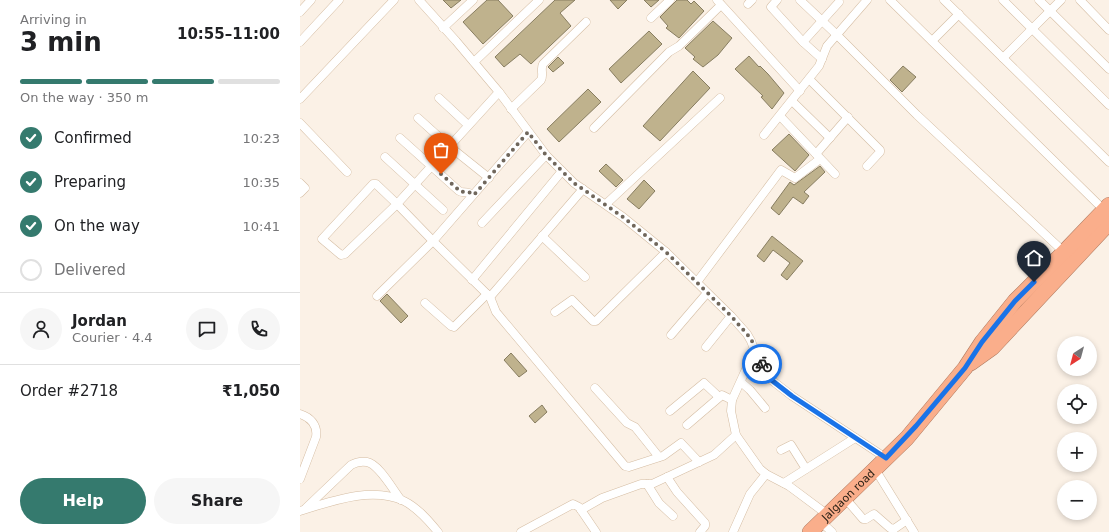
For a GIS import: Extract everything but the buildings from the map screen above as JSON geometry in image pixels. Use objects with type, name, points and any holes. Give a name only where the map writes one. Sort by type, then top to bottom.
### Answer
[{"type":"highway","name":"Jalgaon road","points":[[820,523],[907,438],[965,368],[982,342],[1015,301],[1107,212]]},
{"type":"highway","name":"Jalgaon road","points":[[965,368],[992,348],[1107,212]]},
{"type":"street","points":[[301,8],[311,0]]},
{"type":"street","points":[[300,100],[394,0]]},
{"type":"street","points":[[419,0],[499,92],[546,155],[574,183],[606,204],[666,252],[731,316],[747,334],[752,341],[754,349],[732,400],[731,411],[736,436],[760,469],[766,474],[784,483],[820,523],[832,532]]},
{"type":"street","points":[[443,28],[473,0]]},
{"type":"street","points":[[474,62],[539,0]]},
{"type":"street","points":[[651,18],[670,0]]},
{"type":"street","points":[[777,0],[771,7],[803,42],[822,59]]},
{"type":"street","points":[[800,0],[838,35],[917,115],[1064,252]]},
{"type":"street","points":[[890,0],[1107,212]]},
{"type":"street","points":[[944,0],[1109,162]]},
{"type":"street","points":[[1003,0],[1109,105]]},
{"type":"street","points":[[1039,0],[1109,69]]},
{"type":"street","points":[[1003,58],[1061,0]]},
{"type":"street","points":[[1080,0],[1109,30]]},
{"type":"street","points":[[300,42],[337,1]]},
{"type":"street","points":[[803,42],[823,21],[838,1]]},
{"type":"street","points":[[764,135],[819,66],[827,46],[838,35],[865,1]]},
{"type":"street","points":[[594,128],[669,52],[679,46],[719,2],[800,91]]},
{"type":"street","points":[[932,41],[959,14]]},
{"type":"street","points":[[511,109],[541,80],[541,68],[543,64],[586,22]]},
{"type":"street","points":[[809,79],[880,150],[880,152],[866,166]]},
{"type":"street","points":[[499,92],[397,204],[345,254],[341,255],[322,239],[373,184],[376,184],[397,204],[488,296],[496,312],[625,466],[629,467],[664,455],[681,443],[698,462]]},
{"type":"street","points":[[439,98],[468,125]]},
{"type":"street","points":[[606,204],[720,98]]},
{"type":"street","points":[[792,100],[830,138]]},
{"type":"street","points":[[780,116],[835,174]]},
{"type":"street","points":[[418,118],[449,146],[489,178]]},
{"type":"street","points":[[696,282],[780,170],[795,178],[818,156],[830,138],[848,118]]},
{"type":"street","points":[[300,123],[347,172]]},
{"type":"street","points":[[377,296],[433,241],[528,132]]},
{"type":"street","points":[[400,138],[459,191],[467,191],[474,195]]},
{"type":"street","points":[[482,223],[546,155]]},
{"type":"street","points":[[385,157],[443,210]]},
{"type":"street","points":[[472,280],[562,171]]},
{"type":"street","points":[[300,183],[305,188],[300,193]]},
{"type":"street","points":[[425,303],[454,327],[488,296],[583,189]]},
{"type":"street","points":[[542,236],[585,277]]},
{"type":"street","points":[[555,312],[572,300],[593,321],[596,321],[666,252]]},
{"type":"street","points":[[671,335],[707,293]]},
{"type":"street","points":[[706,347],[731,316]]},
{"type":"street","points":[[752,356],[764,366],[765,375],[788,393],[855,438],[880,463],[914,532]]},
{"type":"street","points":[[740,382],[750,390],[765,408]]},
{"type":"street","points":[[670,411],[704,383],[719,397]]},
{"type":"street","points":[[595,388],[627,423],[635,427],[659,457]]},
{"type":"street","points":[[688,425],[719,397],[723,395],[732,400]]},
{"type":"street","points":[[300,414],[311,419],[317,431],[300,479]]},
{"type":"street","points":[[581,510],[602,498],[641,484],[652,484],[714,455],[736,436]]},
{"type":"street","points":[[784,483],[855,438]]},
{"type":"street","points":[[781,450],[791,445],[806,469]]},
{"type":"street","points":[[302,511],[351,465],[357,462],[367,462],[374,465],[401,500]]},
{"type":"street","points":[[733,532],[750,494],[766,474]]},
{"type":"street","points":[[667,477],[677,492],[705,523],[705,526],[700,532]]},
{"type":"street","points":[[647,484],[659,503],[673,516]]},
{"type":"street","points":[[302,511],[329,502],[364,496],[385,495],[401,500],[417,510],[438,532]]},
{"type":"street","points":[[845,498],[864,519],[874,514],[890,528],[894,529],[907,520]]},
{"type":"street","points":[[521,532],[573,504],[579,506],[596,532]]},
{"type":"way so far","points":[[441,174],[459,191],[467,191],[474,195],[528,132],[546,155],[574,183],[606,204],[666,252],[731,316],[752,341],[754,349],[752,356],[762,364]]},
{"type":"route","points":[[762,364],[764,366],[765,375],[788,393],[886,458],[907,438],[965,368],[982,342],[1015,301],[1034,282]]}]
